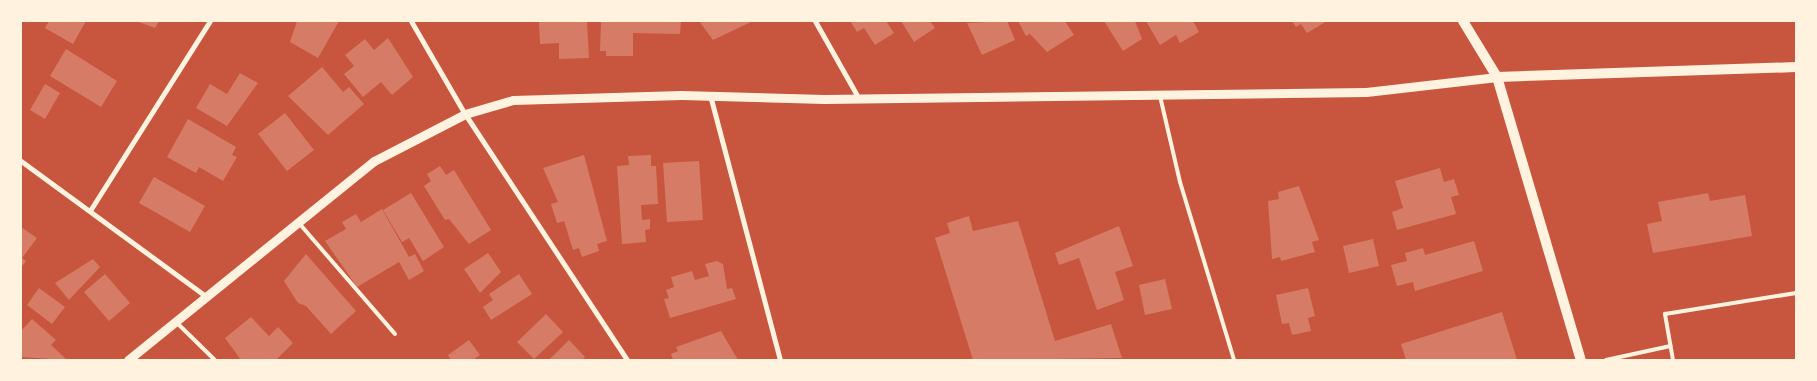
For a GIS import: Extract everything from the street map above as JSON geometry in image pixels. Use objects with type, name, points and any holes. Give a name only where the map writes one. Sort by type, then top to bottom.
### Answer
[{"type":"main road","points":[[1463,21],[1497,77],[1581,360]]},
{"type":"main road","points":[[1497,77],[1796,67]]},
{"type":"street","points":[[91,209],[210,21]]},
{"type":"street","points":[[411,21],[465,114],[627,360]]},
{"type":"street","points":[[815,21],[858,97]]},
{"type":"street","points":[[128,360],[204,295],[374,161],[465,114],[513,100],[710,96],[1160,96],[1366,92],[1497,77]]},
{"type":"street","points":[[710,96],[780,360]]},
{"type":"street","points":[[21,161],[91,209],[204,295]]},
{"type":"lane","points":[[1160,96],[1180,182],[1234,360]]},
{"type":"lane","points":[[297,220],[394,334]]},
{"type":"lane","points":[[1673,360],[1665,314],[1796,293]]},
{"type":"lane","points":[[174,321],[215,360]]},
{"type":"lane","points":[[1606,360],[1670,346]]},
{"type":"building","points":[[49,21],[86,21],[73,44],[45,28]]},
{"type":"building","points":[[136,21],[159,21],[155,28]]},
{"type":"building","points":[[297,21],[339,21],[318,58],[290,42]]},
{"type":"building","points":[[539,21],[587,21],[589,58],[559,59],[559,43],[540,44]]},
{"type":"building","points":[[601,21],[681,21],[680,34],[633,33],[633,56],[606,56],[606,51],[600,51]]},
{"type":"building","points":[[699,21],[753,21],[713,40]]},
{"type":"building","points":[[850,21],[886,21],[894,33],[875,45],[864,28],[857,32]]},
{"type":"building","points":[[901,21],[930,21],[935,28],[914,42]]},
{"type":"building","points":[[1007,21],[1015,40],[982,55],[967,23]]},
{"type":"building","points":[[1018,21],[1065,21],[1074,35],[1047,52],[1030,34],[1026,36]]},
{"type":"building","points":[[1104,21],[1135,21],[1142,39],[1123,51]]},
{"type":"building","points":[[1146,21],[1193,21],[1199,32],[1180,43],[1176,35],[1160,45]]},
{"type":"building","points":[[1292,21],[1327,21],[1307,33],[1301,24],[1296,27]]},
{"type":"building","points":[[388,38],[413,77],[392,95],[381,82],[363,97],[344,74],[354,66],[345,55],[365,39],[374,50]]},
{"type":"building","points":[[66,49],[117,81],[101,107],[50,76]]},
{"type":"building","points":[[322,67],[343,92],[349,87],[364,104],[328,135],[288,96]]},
{"type":"building","points":[[240,73],[258,83],[227,126],[196,108],[210,84],[227,94]]},
{"type":"building","points":[[45,84],[60,93],[45,119],[30,110]]},
{"type":"building","points":[[285,113],[314,150],[287,171],[258,134]]},
{"type":"building","points":[[188,119],[236,147],[232,155],[237,157],[223,181],[199,167],[196,173],[167,157]]},
{"type":"building","points":[[584,155],[607,241],[597,244],[599,251],[582,257],[579,248],[573,250],[564,221],[557,223],[551,204],[558,202],[543,168]]},
{"type":"building","points":[[651,155],[651,166],[656,166],[658,204],[641,205],[642,220],[650,219],[650,229],[645,230],[646,242],[622,244],[617,166],[629,165],[628,156]]},
{"type":"building","points":[[699,161],[703,220],[667,222],[663,163]]},
{"type":"building","points":[[440,166],[446,175],[454,170],[491,230],[469,244],[449,219],[445,220],[424,186],[431,181],[427,174]]},
{"type":"building","points":[[1440,168],[1444,182],[1454,179],[1459,195],[1451,197],[1456,214],[1397,230],[1392,212],[1403,208],[1395,181]]},
{"type":"building","points":[[154,177],[205,206],[190,232],[139,203]]},
{"type":"building","points":[[1299,186],[1319,240],[1312,242],[1315,252],[1281,261],[1280,257],[1272,259],[1268,201],[1279,199],[1278,192]]},
{"type":"building","points":[[411,193],[444,247],[423,261],[409,238],[402,242],[383,210]]},
{"type":"building","points":[[1708,193],[1710,201],[1745,195],[1752,236],[1653,253],[1647,224],[1662,221],[1658,202]]},
{"type":"building","points":[[382,209],[409,257],[415,254],[424,271],[409,280],[399,262],[357,287],[325,241],[346,229],[342,222],[356,214],[361,222]]},
{"type":"building","points":[[969,216],[973,231],[1018,221],[1055,341],[1111,324],[1122,358],[973,360],[935,238],[950,233],[947,223]]},
{"type":"building","points":[[1119,226],[1133,266],[1115,272],[1124,300],[1097,310],[1079,258],[1059,265],[1055,253]]},
{"type":"building","points":[[21,227],[37,238],[22,258],[26,261],[21,268]]},
{"type":"building","points":[[1373,239],[1379,266],[1349,273],[1343,246]]},
{"type":"building","points":[[1474,241],[1483,271],[1415,291],[1413,282],[1397,286],[1391,265],[1407,261],[1405,253],[1423,248],[1425,255]]},
{"type":"building","points":[[488,253],[501,272],[480,293],[464,269]]},
{"type":"building","points":[[306,254],[356,311],[331,334],[306,306],[298,303],[284,281]]},
{"type":"building","points":[[93,259],[100,267],[69,300],[55,283]]},
{"type":"building","points":[[717,261],[723,264],[727,289],[732,288],[736,299],[670,318],[664,299],[669,298],[666,290],[674,287],[671,277],[692,271],[695,280],[709,276],[705,264]]},
{"type":"building","points":[[105,274],[130,303],[109,321],[84,292]]},
{"type":"building","points":[[519,274],[532,294],[491,320],[483,307],[493,300],[489,294]]},
{"type":"building","points":[[1165,279],[1172,309],[1145,315],[1139,285]]},
{"type":"building","points":[[39,288],[65,307],[52,324],[27,305]]},
{"type":"building","points":[[1308,288],[1315,316],[1308,318],[1311,331],[1292,335],[1289,323],[1282,324],[1276,295]]},
{"type":"building","points":[[1502,312],[1517,360],[1406,360],[1401,344]]},
{"type":"building","points":[[546,314],[563,332],[534,359],[517,342]]},
{"type":"building","points":[[251,317],[269,336],[278,327],[293,343],[276,360],[241,360],[225,338]]},
{"type":"building","points":[[32,319],[56,340],[51,345],[67,360],[21,357],[21,331]]},
{"type":"building","points":[[721,331],[738,360],[673,360],[671,354],[678,351],[676,347]]},
{"type":"building","points":[[469,340],[480,355],[473,360],[451,360],[448,355]]},
{"type":"building","points":[[569,340],[585,357],[582,360],[549,360]]}]
